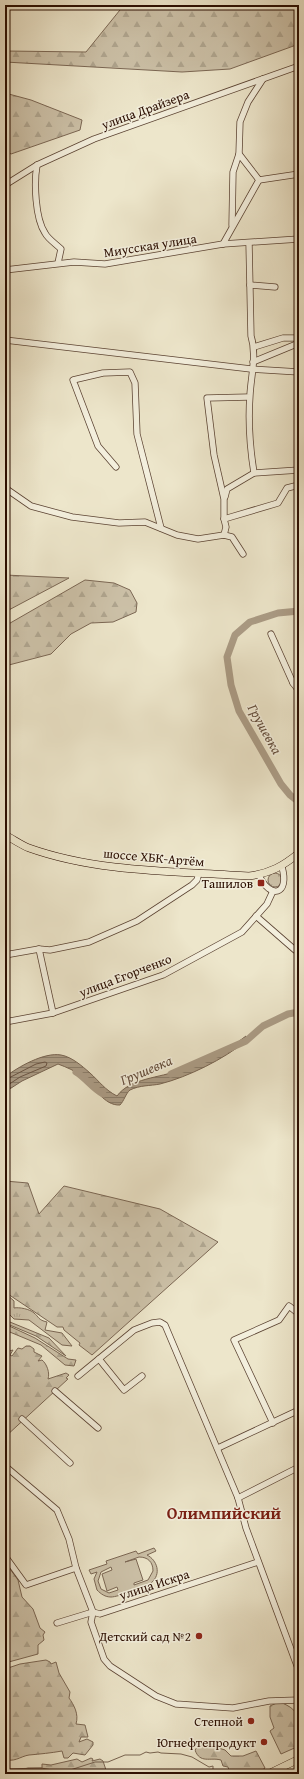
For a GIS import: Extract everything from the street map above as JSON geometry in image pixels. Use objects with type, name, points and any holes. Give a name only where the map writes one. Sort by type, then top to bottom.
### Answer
[{"type":"main road","name":"шоссе ХБК-Артём","points":[[5,835],[29,848],[90,864],[177,872],[250,876],[259,875],[282,867],[299,853]]},
{"type":"main road","points":[[271,1773],[299,1759]]},
{"type":"street","name":"улица Драйзера","points":[[5,185],[37,165],[94,139],[299,66]]},
{"type":"street","points":[[232,228],[233,172],[239,154],[240,122],[248,102],[263,79]]},
{"type":"street","points":[[239,154],[259,180]]},
{"type":"street","points":[[37,165],[34,183],[38,213],[45,233],[61,249],[58,263]]},
{"type":"street","points":[[259,180],[299,174]]},
{"type":"street","points":[[223,244],[259,180]]},
{"type":"street","name":"Миусская улица","points":[[5,270],[58,263],[104,264],[223,244],[299,239]]},
{"type":"street","points":[[249,243],[251,336],[254,347],[249,397],[251,453],[254,473]]},
{"type":"street","points":[[250,285],[275,287]]},
{"type":"street","points":[[254,347],[283,338],[299,338]]},
{"type":"street","points":[[5,340],[251,369],[299,372]]},
{"type":"street","points":[[253,362],[299,343]]},
{"type":"street","points":[[116,468],[98,446],[73,380],[103,373],[130,372],[135,383],[137,434],[161,528]]},
{"type":"street","points":[[224,535],[226,527],[224,519],[224,499],[214,455],[207,398],[249,397]]},
{"type":"street","points":[[224,499],[227,489],[254,473],[299,470]]},
{"type":"street","points":[[224,519],[278,503],[288,488],[299,485]]},
{"type":"street","points":[[5,488],[31,506],[72,517],[119,523],[145,522],[198,539],[224,535],[232,537],[243,554]]},
{"type":"street","points":[[271,634],[296,682],[299,691]]},
{"type":"street","name":"улица Егорченко","points":[[5,1022],[53,1013],[163,975],[242,932],[267,904],[273,891],[279,890],[284,884],[285,877],[282,867]]},
{"type":"street","points":[[5,955],[40,949],[50,950],[89,942],[137,921],[192,885],[197,880],[199,873]]},
{"type":"street","points":[[259,875],[266,887],[273,891]]},
{"type":"street","points":[[256,916],[295,950],[299,947]]},
{"type":"street","points":[[40,949],[53,1013]]},
{"type":"street","points":[[272,1423],[234,1340],[279,1320],[289,1306],[299,1314]]},
{"type":"street","points":[[78,1376],[134,1330],[152,1322],[160,1322],[165,1325],[238,1498],[246,1528],[299,1671]]},
{"type":"street","points":[[99,1359],[124,1390],[142,1376]]},
{"type":"street","points":[[55,1391],[98,1428]]},
{"type":"street","points":[[218,1448],[299,1410]]},
{"type":"street","points":[[22,1419],[70,1463]]},
{"type":"street","points":[[5,1466],[57,1510],[69,1539],[76,1568],[93,1612],[91,1622],[104,1660],[110,1666],[156,1696],[176,1704],[233,1708],[270,1701],[299,1700]]},
{"type":"street","points":[[238,1498],[299,1467]]},
{"type":"street","points":[[5,1556],[26,1585],[76,1568]]},
{"type":"street","name":"улица Искра","points":[[57,1623],[93,1612],[100,1614],[258,1562]]},
{"type":"green space","points":[[124,5],[299,5],[299,44],[230,69],[182,72],[5,62],[5,51],[86,52]]},
{"type":"green space","points":[[5,93],[31,100],[82,120],[80,130],[11,154],[5,150]]},
{"type":"green space","points":[[5,575],[69,578],[5,612]]},
{"type":"green space","points":[[85,580],[114,583],[130,590],[137,603],[136,612],[113,622],[91,623],[71,634],[51,654],[5,666],[5,626]]},
{"type":"green space","points":[[272,873],[278,873],[282,877],[282,883],[278,887],[272,887],[268,883],[268,877]]},
{"type":"green space","points":[[5,1181],[28,1183],[39,1214],[64,1186],[160,1209],[218,1242],[92,1355],[79,1345],[80,1343],[64,1330],[63,1327],[57,1327],[5,1292]]},
{"type":"green space","points":[[5,1293],[14,1301],[14,1308],[30,1310],[40,1319],[47,1322],[45,1330],[62,1333],[72,1346],[62,1345],[29,1320],[14,1319],[5,1310],[5,1305],[7,1306],[5,1303]]},
{"type":"green space","points":[[5,1320],[49,1338],[66,1356],[36,1336],[5,1323]]},
{"type":"green space","points":[[5,1324],[35,1338],[68,1359],[76,1360],[74,1366],[65,1365],[41,1345],[5,1330]]},
{"type":"green space","points":[[26,1346],[30,1346],[34,1349],[34,1352],[42,1356],[38,1361],[42,1360],[47,1366],[48,1379],[66,1373],[69,1375],[66,1378],[68,1379],[5,1437],[5,1352],[13,1350],[10,1355],[12,1356],[18,1348],[22,1349]]},
{"type":"green space","points":[[154,1548],[156,1551],[147,1555],[153,1560],[157,1568],[156,1576],[151,1583],[115,1597],[105,1596],[97,1590],[94,1579],[97,1572],[91,1574],[89,1570],[107,1564],[106,1561],[136,1551],[138,1554]],"holes":[[[139,1557],[145,1558],[149,1561],[152,1565],[153,1571],[148,1580],[134,1585],[134,1583],[143,1580],[136,1559],[125,1562]],[[111,1567],[112,1570],[102,1574],[107,1591],[117,1587],[118,1590],[109,1593],[101,1589],[98,1581],[101,1572]]]},
{"type":"green space","points":[[5,1562],[18,1580],[22,1597],[33,1609],[40,1628],[45,1632],[43,1635],[44,1640],[38,1645],[38,1654],[5,1663]]},
{"type":"green space","points":[[46,1660],[51,1664],[56,1662],[59,1673],[70,1692],[69,1698],[76,1713],[76,1724],[85,1725],[88,1737],[81,1737],[79,1742],[87,1739],[93,1742],[93,1745],[85,1755],[73,1753],[68,1758],[64,1758],[62,1751],[29,1755],[14,1760],[8,1760],[5,1758],[5,1669],[20,1664]]},
{"type":"green space","points":[[279,1702],[293,1709],[299,1725],[299,1746],[281,1754],[270,1731],[274,1728],[270,1717],[270,1706]]},
{"type":"green space","points":[[202,1741],[209,1744],[216,1742],[215,1747],[225,1750],[231,1756],[243,1756],[256,1751],[265,1768],[257,1774],[230,1773],[228,1767],[223,1766],[221,1760],[203,1759],[197,1754],[195,1750]]},
{"type":"green space","points":[[91,1758],[93,1759],[92,1761],[100,1759],[103,1761],[106,1770],[116,1774],[5,1774],[28,1768],[42,1768],[42,1764],[51,1765],[77,1759],[82,1762]]},
{"type":"water","points":[[246,1036],[246,1041],[237,1048],[217,1061],[194,1072],[171,1081],[141,1086],[130,1090],[120,1105],[104,1099],[80,1075],[71,1069],[58,1064],[22,1081],[5,1092],[5,1077],[17,1069],[39,1058],[61,1055],[77,1062],[117,1096],[130,1085],[137,1082],[172,1073],[206,1060],[231,1047]]},
{"type":"waterway","name":"Грушевка","points":[[299,611],[278,613],[250,622],[235,635],[227,657],[231,685],[239,711],[281,784],[290,795],[299,802]]},
{"type":"waterway","name":"Грушевка","points":[[171,1074],[246,1041],[263,1026],[288,1014],[299,1012]]},
{"type":"waterway","name":"Грушевка","points":[[76,1072],[103,1094]]},
{"type":"waterway","points":[[5,1769],[41,1768],[64,1772],[95,1762],[108,1762],[125,1755],[140,1755],[146,1752],[158,1752],[181,1754],[192,1757],[209,1767],[213,1766],[213,1770],[220,1774]]},
{"type":"place","name":"Ташилов","points":[[261,883]]},
{"type":"place","name":"Детский сад №2","points":[[199,1636]]},
{"type":"place","name":"Степной","points":[[251,1721]]},
{"type":"place","name":"Югнефтепродукт","points":[[264,1742]]},
{"type":"district","name":"Олимпийский","points":[[224,1513]]}]
